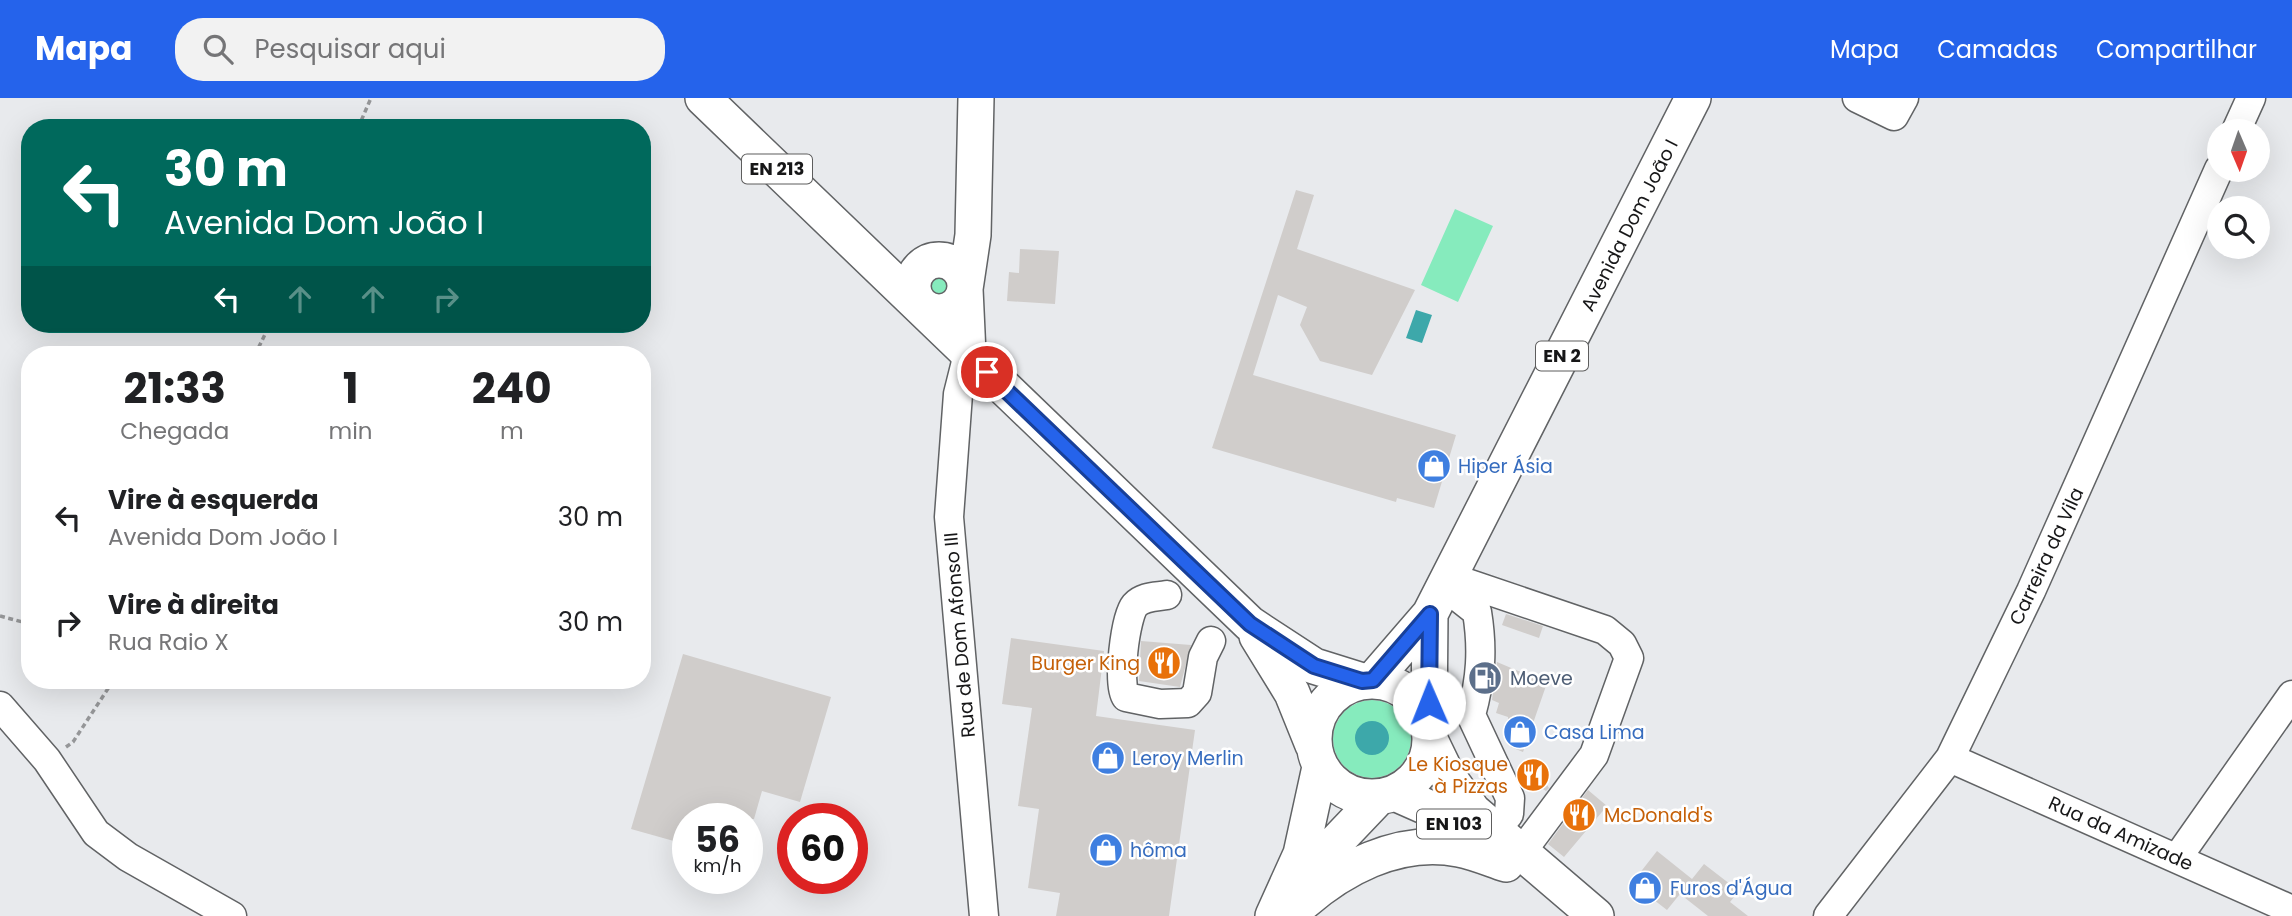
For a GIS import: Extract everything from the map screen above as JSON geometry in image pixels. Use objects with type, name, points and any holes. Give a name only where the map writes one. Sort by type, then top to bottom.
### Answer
[{"type":"main road","name":"EN 213","points":[[703,98],[1250,624],[1314,666],[1368,681]]},
{"type":"main road","points":[[968,354],[965,289],[971,254],[976,98]]},
{"type":"main road","name":"Avenida Dom João I","points":[[1368,681],[1441,592],[1693,98]]},
{"type":"main road","points":[[965,289],[956,306],[947,311],[927,310],[919,303],[913,284],[922,266],[932,262],[949,248],[972,202]]},
{"type":"main road","name":"EN 213","points":[[851,241],[888,255],[932,262],[940,260],[956,266],[964,280],[965,289]]},
{"type":"main road","name":"Avenida Dom João I","points":[[1430,732],[1441,592]]},
{"type":"main road","name":"EN 213","points":[[1250,624],[1292,692],[1317,756]]},
{"type":"main road","points":[[1368,681],[1392,684],[1408,692],[1421,706],[1430,732]]},
{"type":"main road","name":"EN 2","points":[[1281,912],[1301,854],[1317,756],[1314,727],[1320,711],[1331,697],[1345,686],[1368,681]]},
{"type":"main road","name":"EN 2","points":[[1281,912],[1319,860],[1387,795],[1420,772],[1430,732]]},
{"type":"main road","name":"EN 103","points":[[1430,732],[1460,794],[1568,916]]},
{"type":"main road","points":[[1317,756],[1330,781],[1345,791],[1361,797],[1387,795]]},
{"type":"main road","name":"EN 103","points":[[1387,795],[1438,812],[1507,850],[1596,916]]},
{"type":"main road","points":[[1281,912],[1352,868],[1402,850],[1507,850]]},
{"type":"street","points":[[1857,98],[1894,116],[1904,98]]},
{"type":"street","points":[[2241,119],[2250,98]]},
{"type":"street","name":"Carreira da Vila","points":[[1828,916],[1950,758],[2031,591],[2213,182]]},
{"type":"street","name":"Rua de Dom Afonso III","points":[[968,354],[958,394],[949,517],[984,916]]},
{"type":"street","points":[[1441,592],[1478,612],[1482,642],[1480,681],[1471,715],[1510,798],[1507,850]]},
{"type":"street","points":[[1441,592],[1605,630],[1622,644],[1629,658],[1594,755],[1507,850]]},
{"type":"street","points":[[1167,595],[1144,598],[1130,612],[1121,685],[1126,697],[1180,706],[1194,700],[1203,657],[1211,641]]},
{"type":"street","points":[[2178,857],[2292,695]]},
{"type":"street","points":[[0,706],[47,760],[96,833],[128,857],[232,916]]},
{"type":"street","name":"Rua da Amizade","points":[[1950,758],[2178,857],[2292,910]]},
{"type":"path","points":[[362,119],[371,98]]},
{"type":"path","points":[[0,616],[21,622]]},
{"type":"path","points":[[47,760],[73,742],[108,689]]},
{"type":"green space","points":[[1455,209],[1493,226],[1458,302],[1421,285]]},
{"type":"green space","points":[[935,271],[951,275],[951,300],[940,305],[921,287],[926,276]]},
{"type":"green space","points":[[1372,700],[1387,703],[1404,717],[1411,739],[1408,754],[1394,771],[1372,778],[1357,775],[1340,761],[1333,739],[1336,724],[1350,707]]},
{"type":"water","points":[[1416,310],[1432,315],[1422,343],[1406,338]]},
{"type":"water","points":[[1372,721],[1384,726],[1389,738],[1384,750],[1372,755],[1360,750],[1355,738],[1360,726]]},
{"type":"building","points":[[1296,190],[1314,195],[1297,249],[1415,290],[1372,375],[1320,361],[1300,325],[1307,307],[1278,295],[1253,375],[1456,435],[1434,508],[1397,498],[1396,502],[1212,448]]},
{"type":"building","points":[[1020,249],[1059,251],[1055,304],[1007,301],[1009,272],[1019,273]]},
{"type":"building","points":[[1506,614],[1543,626],[1539,638],[1502,625]]},
{"type":"building","points":[[1011,638],[1104,651],[1096,716],[1195,730],[1169,916],[1056,916],[1060,893],[1028,888],[1039,809],[1018,806],[1032,708],[1002,704]]},
{"type":"building","name":"Burger King","points":[[1141,641],[1191,645],[1180,687],[1139,681]]},
{"type":"building","points":[[683,654],[831,697],[800,802],[762,791],[759,803],[672,803],[672,841],[631,829]]},
{"type":"building","points":[[1497,662],[1547,683],[1523,752],[1511,747],[1508,717],[1496,713],[1499,703],[1492,700]]},
{"type":"building","points":[[1531,758],[1549,788],[1546,791],[1526,778]]},
{"type":"building","name":"McDonald's","points":[[1588,790],[1607,806],[1564,857],[1548,844]]},
{"type":"building","points":[[1657,851],[1692,879],[1704,864],[1739,891],[1730,902],[1748,916],[1708,916],[1680,894],[1667,910],[1632,883]]},
{"type":"place","name":"Hiper Ásia","points":[[1434,466]]},
{"type":"place","name":"Burger King","points":[[1164,663]]},
{"type":"place","name":"Moeve","points":[[1485,678]]},
{"type":"place","name":"Casa Lima","points":[[1520,732]]},
{"type":"place","name":"Leroy Merlin","points":[[1108,758]]},
{"type":"place","name":"Le Kiosque à Pizzas","points":[[1533,775]]},
{"type":"place","name":"McDonald's","points":[[1579,815]]},
{"type":"place","name":"hôma","points":[[1106,850]]},
{"type":"place","name":"Furos d'Água","points":[[1645,888]]},
{"type":"route","points":[[987,372],[1250,624],[1291,654],[1334,674],[1362,681],[1373,680],[1430,614],[1429,703]]}]
